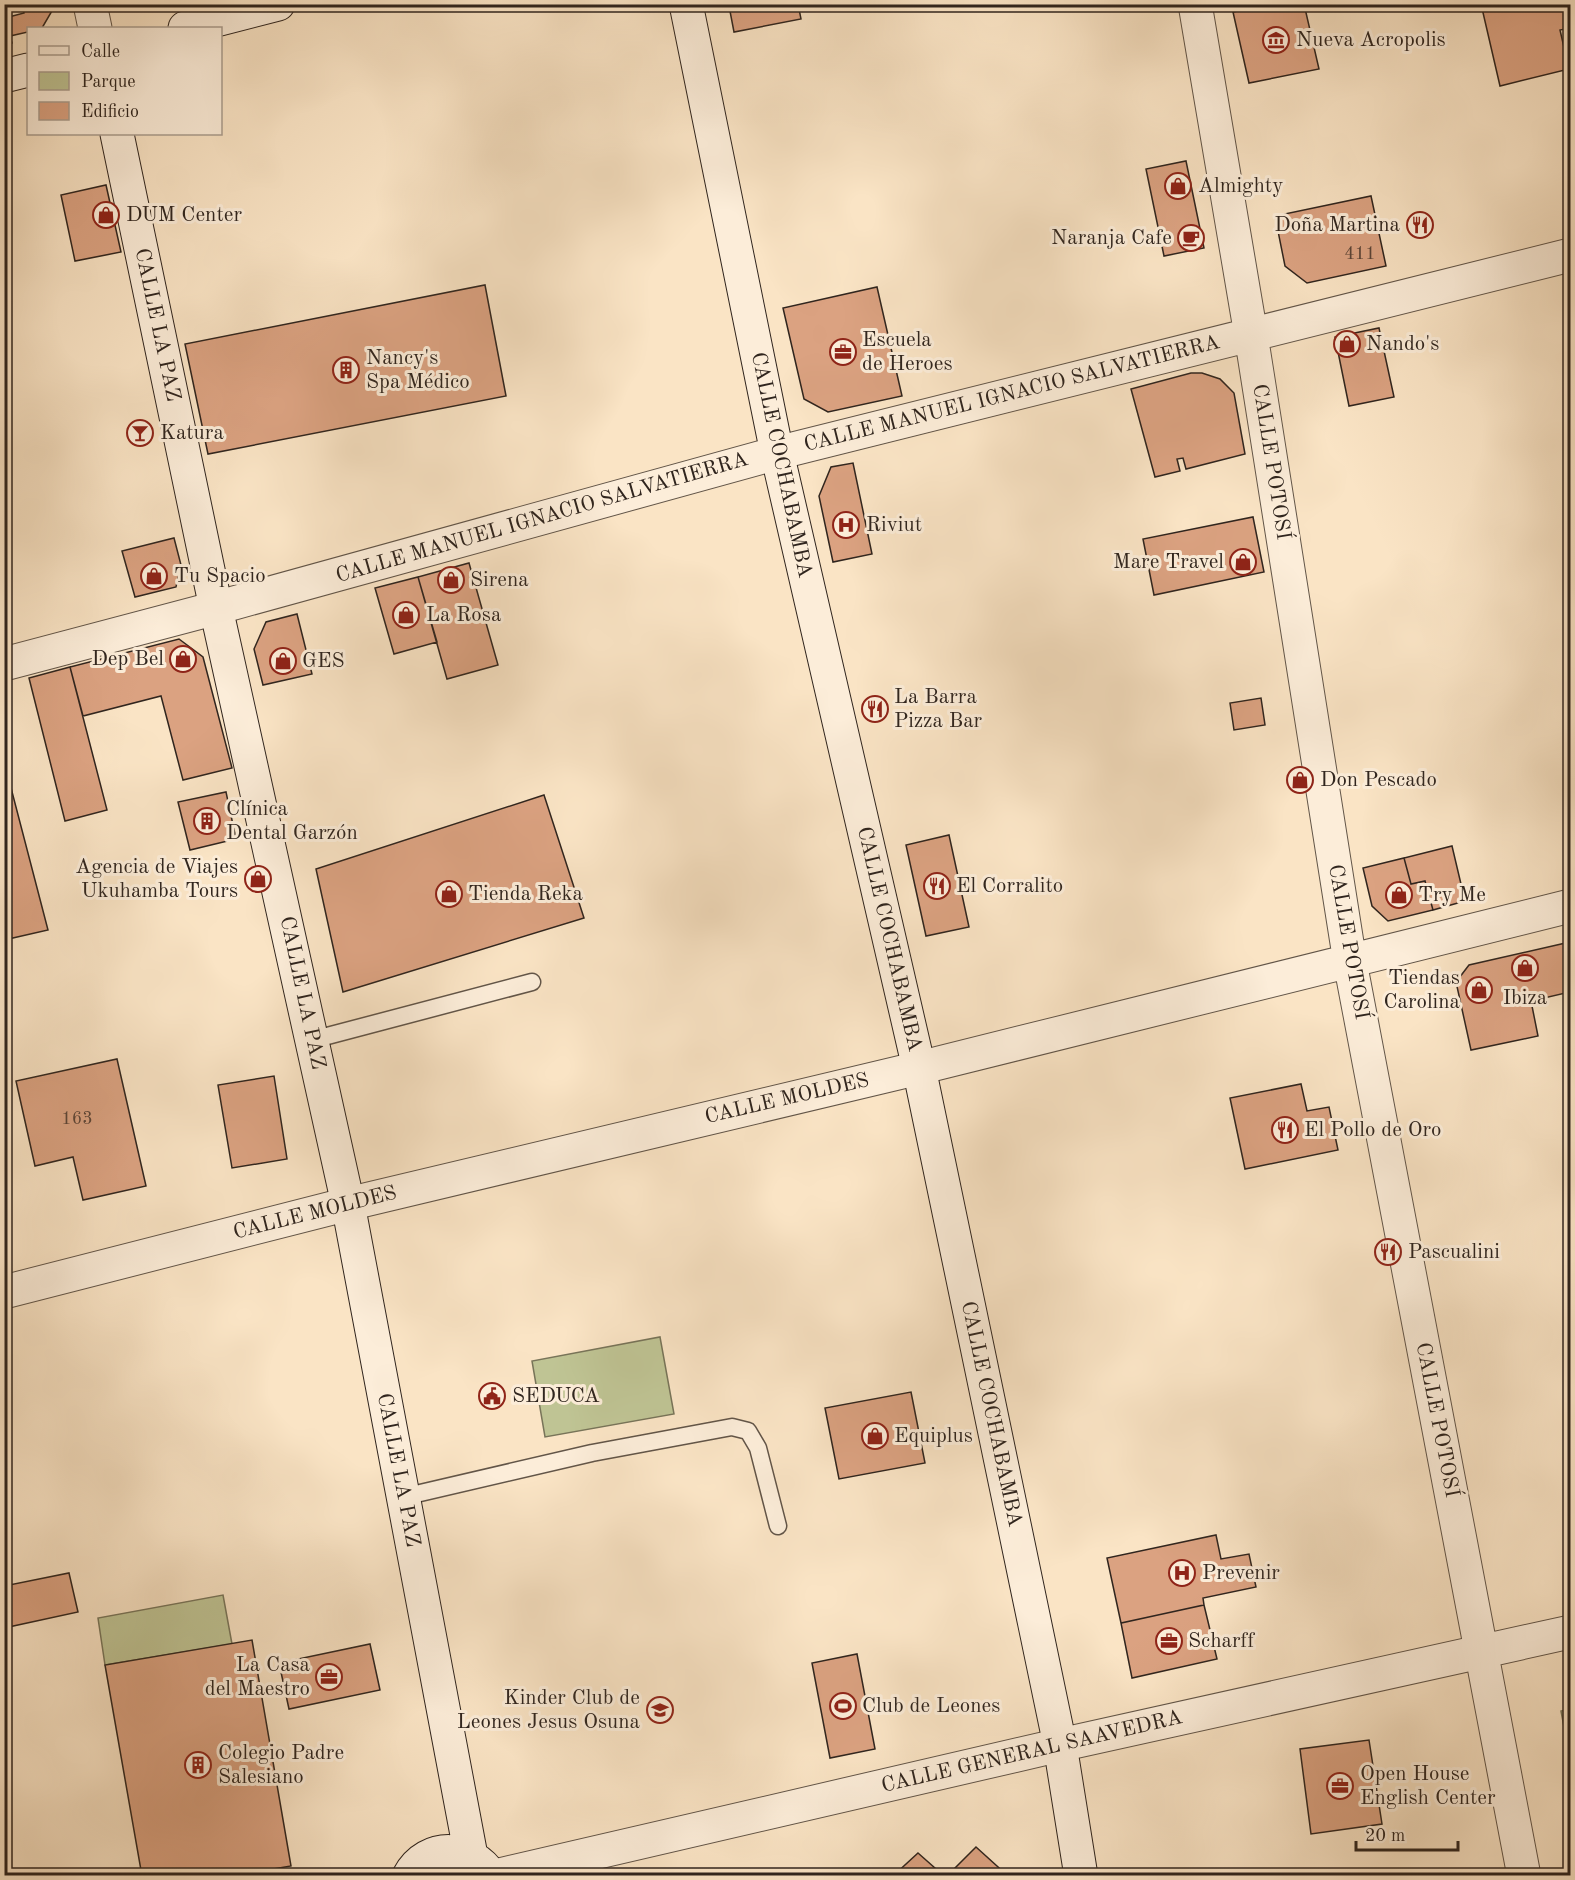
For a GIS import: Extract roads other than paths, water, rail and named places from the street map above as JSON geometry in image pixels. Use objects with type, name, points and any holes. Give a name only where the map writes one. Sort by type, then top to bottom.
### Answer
[{"type":"street","points":[[90,4],[95,27]]},
{"type":"street","points":[[189,27],[278,4]]},
{"type":"street","name":"CALLE COCHABAMBA","points":[[686,4],[777,453],[919,1068],[1060,1745],[1081,1875]]},
{"type":"street","name":"CALLE POTOSÍ","points":[[1195,4],[1251,334],[1350,962],[1524,1875]]},
{"type":"street","points":[[4,76],[27,70]]},
{"type":"street","name":"CALLE LA PAZ","points":[[117,135],[216,608],[348,1204],[404,1497],[486,1869]]},
{"type":"street","name":"CALLE MANUEL IGNACIO SALVATIERRA","points":[[4,664],[216,608],[777,453],[1570,255]]},
{"type":"street","name":"CALLE MOLDES","points":[[4,1292],[348,1204],[919,1068],[1570,906]]},
{"type":"street","name":"CALLE GENERAL SAAVEDRA","points":[[486,1869],[1570,1632]]},
{"type":"street","points":[[409,1875],[421,1860],[446,1851],[459,1852],[486,1869]]},
{"type":"lane","points":[[312,1040],[532,982]]},
{"type":"lane","points":[[404,1497],[592,1453],[732,1427],[748,1431],[758,1448],[778,1526]]},
{"type":"place","name":"Nueva Acropolis","points":[[1276,40]]},
{"type":"place","name":"Almighty","points":[[1178,186]]},
{"type":"place","name":"DUM Center","points":[[106,215]]},
{"type":"place","name":"Doña Martina","points":[[1420,225]]},
{"type":"place","name":"Naranja Cafe","points":[[1191,238]]},
{"type":"place","name":"Nando's","points":[[1347,344]]},
{"type":"place","name":"Escuela de Heroes","points":[[843,352]]},
{"type":"place","name":"Nancy's Spa Médico","points":[[346,370]]},
{"type":"place","name":"Katura","points":[[140,433]]},
{"type":"place","name":"Riviut","points":[[846,525]]},
{"type":"place","name":"Mare Travel","points":[[1243,562]]},
{"type":"place","name":"Tu Spacio","points":[[154,576]]},
{"type":"place","name":"Sirena","points":[[451,580]]},
{"type":"place","name":"La Rosa","points":[[406,615]]},
{"type":"place","name":"Dep Bel","points":[[183,659]]},
{"type":"place","name":"GES","points":[[283,661]]},
{"type":"place","name":"La Barra Pizza Bar","points":[[875,709]]},
{"type":"place","name":"Don Pescado","points":[[1300,780]]},
{"type":"place","name":"Clínica Dental Garzón","points":[[207,821]]},
{"type":"place","name":"Agencia de Viajes Ukuhamba Tours","points":[[258,879]]},
{"type":"place","name":"El Corralito","points":[[937,886]]},
{"type":"place","name":"Tienda Reka","points":[[449,894]]},
{"type":"place","name":"Try Me","points":[[1399,895]]},
{"type":"place","name":"Ibiza","points":[[1525,968]]},
{"type":"place","name":"Tiendas Carolina","points":[[1479,990]]},
{"type":"place","name":"El Pollo de Oro","points":[[1285,1130]]},
{"type":"place","name":"Pascualini","points":[[1388,1252]]},
{"type":"place","name":"SEDUCA","points":[[492,1396]]},
{"type":"place","name":"Equiplus","points":[[875,1436]]},
{"type":"place","name":"Prevenir","points":[[1182,1573]]},
{"type":"place","name":"Scharff","points":[[1169,1641]]},
{"type":"place","name":"La Casa del Maestro","points":[[329,1677]]},
{"type":"place","name":"Club de Leones","points":[[843,1706]]},
{"type":"place","name":"Kinder Club de Leones Jesus Osuna","points":[[660,1710]]},
{"type":"place","name":"Colegio Padre Salesiano","points":[[198,1765]]},
{"type":"place","name":"Open House English Center","points":[[1340,1786]]}]
